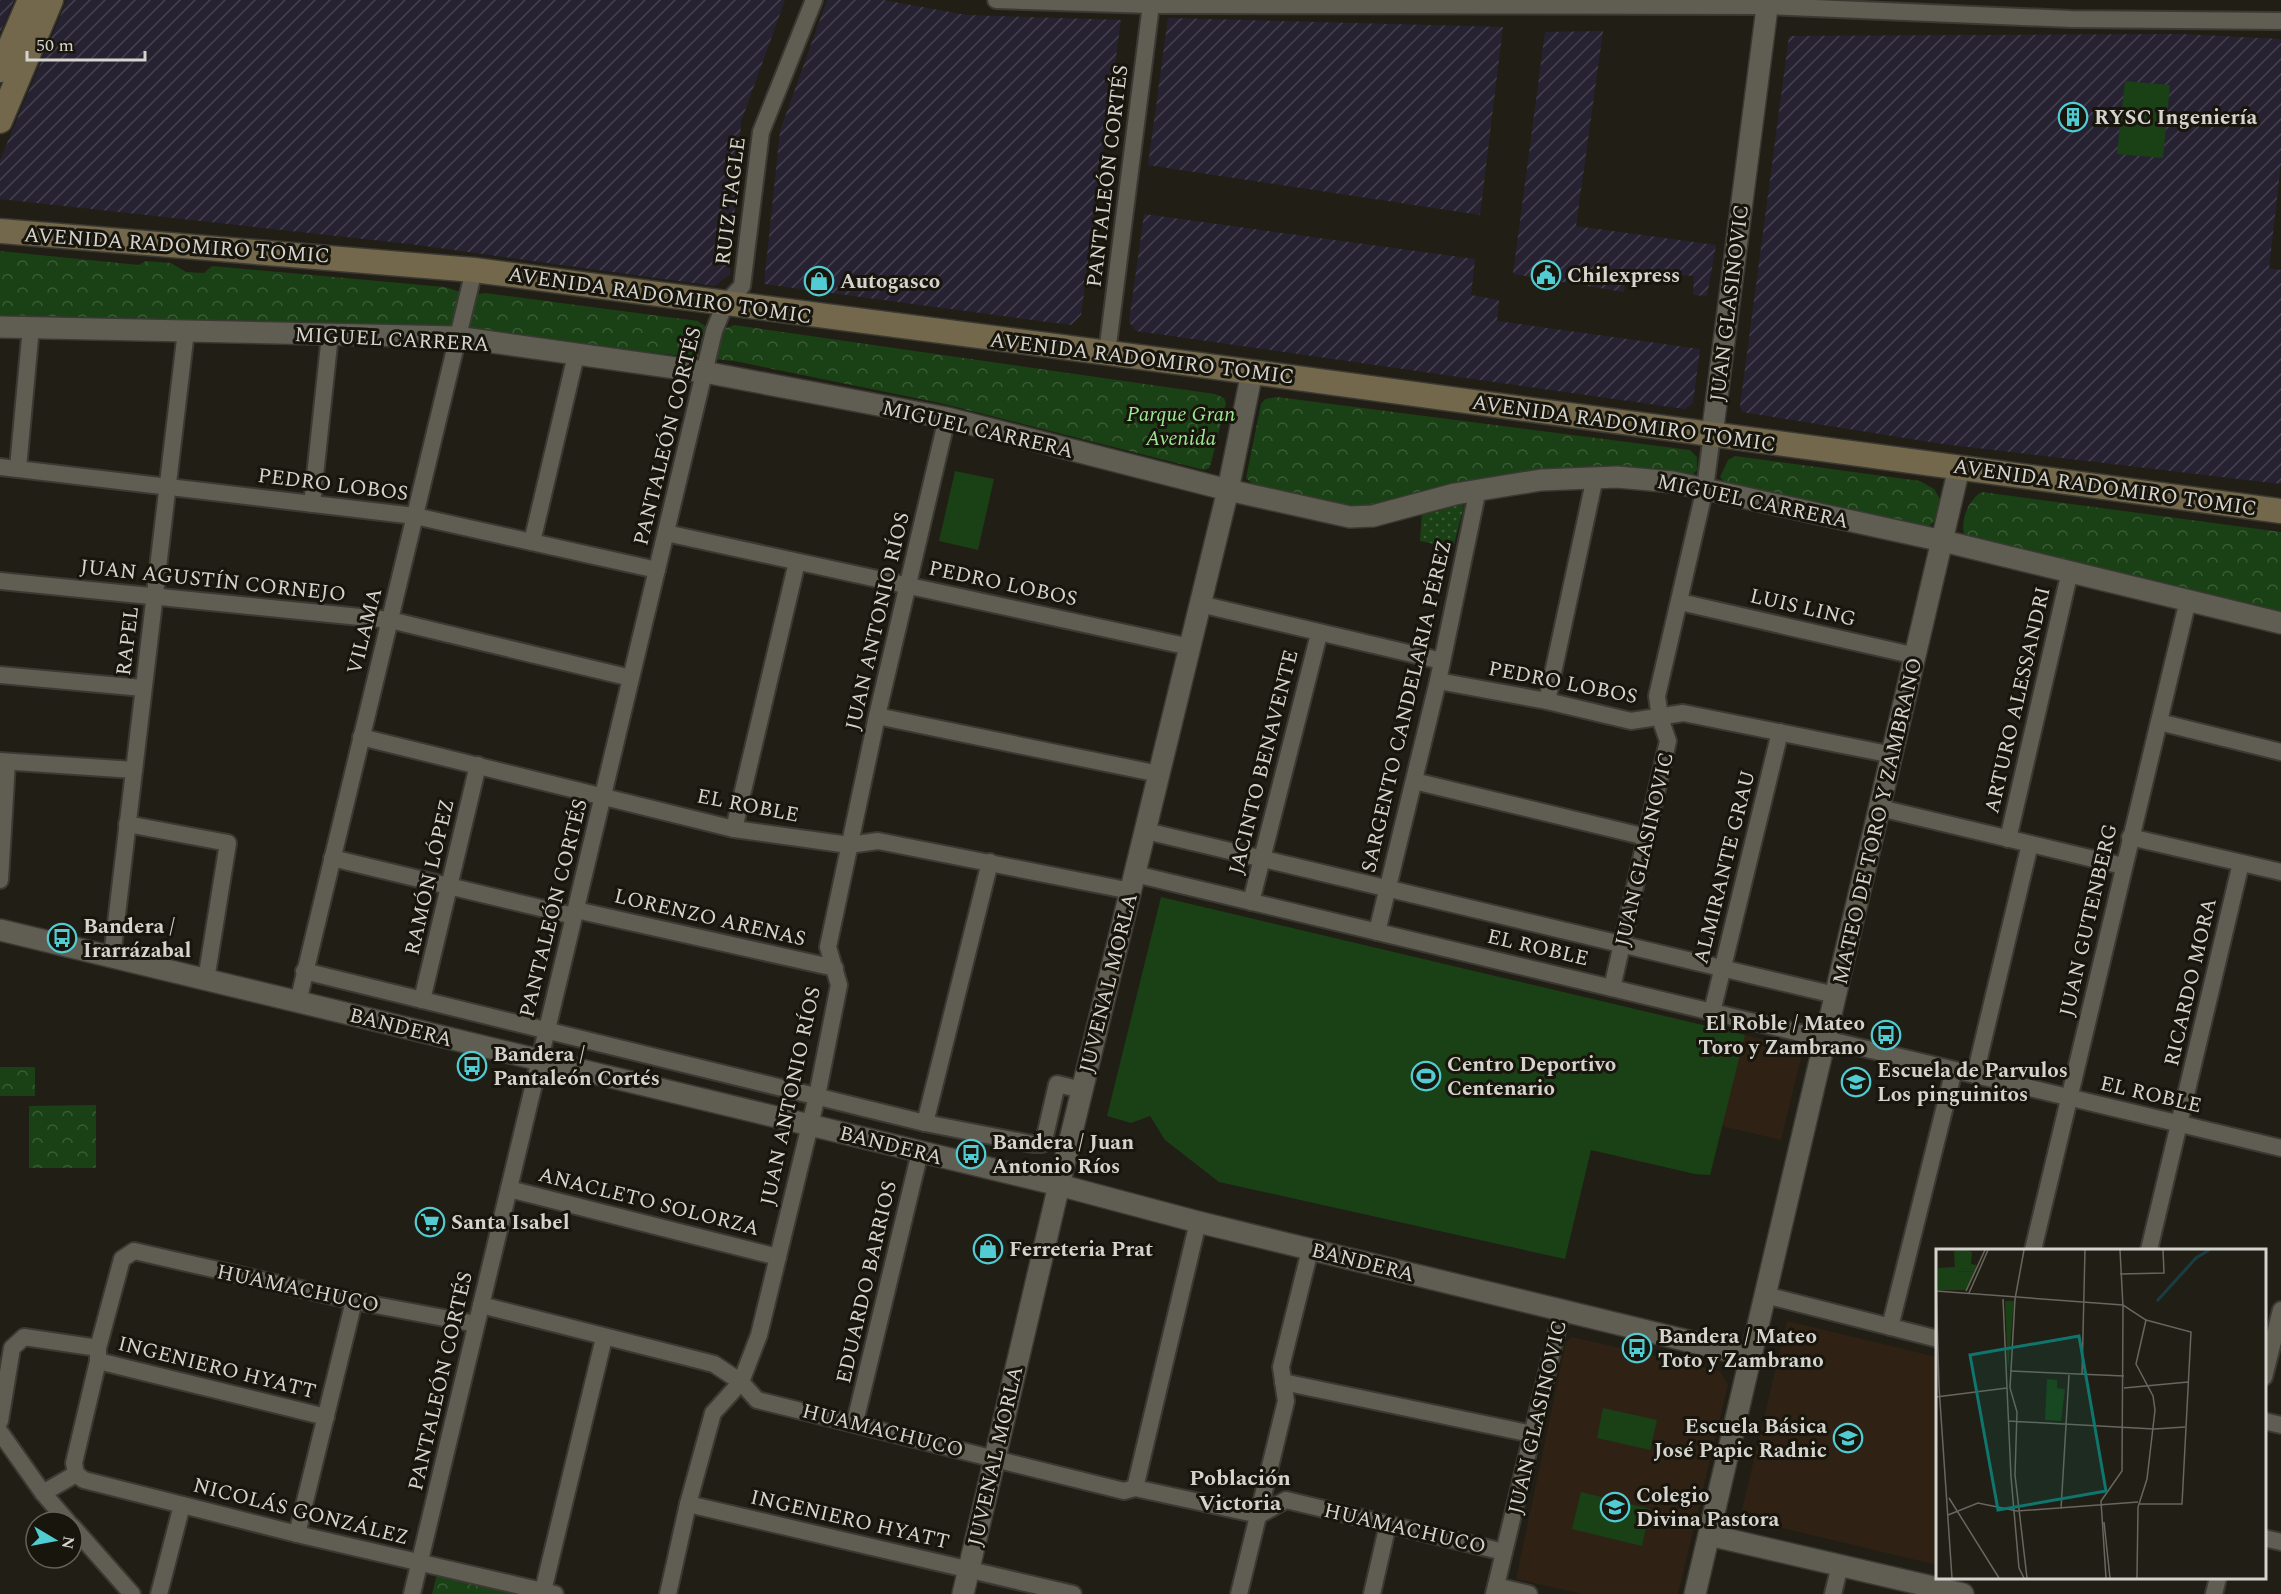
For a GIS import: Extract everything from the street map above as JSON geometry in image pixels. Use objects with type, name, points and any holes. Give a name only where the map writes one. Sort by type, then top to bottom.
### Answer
[{"type":"main road","points":[[0,70],[30,0]]},
{"type":"main road","points":[[0,121],[51,0]]},
{"type":"main road","name":"AVENIDA RADOMIRO TOMIC","points":[[0,231],[474,270],[2281,511]]},
{"type":"street","name":"RUIZ TAGLE","points":[[725,304],[742,286],[756,155],[761,132],[814,0]]},
{"type":"street","points":[[996,0],[1151,5],[1768,3],[2071,19],[2281,21]]},
{"type":"street","name":"JUAN GLASINOVIC","points":[[1612,988],[1668,741],[1660,718],[1657,696],[1711,457],[1768,3]]},
{"type":"street","name":"PANTALEÓN CORTÉS","points":[[1107,353],[1151,5]]},
{"type":"street","name":"VILAMA","points":[[298,1002],[456,337],[474,270]]},
{"type":"street","name":"PANTALEÓN CORTÉS","points":[[412,1594],[704,372],[714,331],[725,304]]},
{"type":"street","name":"MIGUEL CARRERA","points":[[0,327],[456,337],[704,372],[947,418],[1228,490],[1338,515],[1362,517],[1384,514],[1478,489],[1541,480],[1595,477],[1643,479],[1705,488],[1943,542]]},
{"type":"street","points":[[18,468],[31,327]]},
{"type":"street","name":"RAPEL","points":[[112,957],[186,331]]},
{"type":"street","points":[[312,504],[330,335]]},
{"type":"street","points":[[532,542],[576,355]]},
{"type":"street","name":"JUVENAL MORLA","points":[[963,1594],[1059,1185],[1228,490],[1252,372]]},
{"type":"street","name":"JUAN ANTONIO RÍOS","points":[[668,1594],[688,1504],[713,1413],[741,1382],[759,1335],[817,1096],[839,985],[828,947],[877,716],[947,418]]},
{"type":"street","name":"PEDRO LOBOS","points":[[0,467],[415,516],[657,570]]},
{"type":"street","name":"MATEO DE TORO Y ZAMBRANO","points":[[1695,1594],[1959,468]]},
{"type":"street","points":[[1547,701],[1595,477]]},
{"type":"street","name":"SARGENTO CANDELARIA PÉREZ","points":[[1377,932],[1438,681],[1478,489]]},
{"type":"street","name":"PEDRO LOBOS","points":[[666,533],[1190,647]]},
{"type":"street","points":[[1943,542],[2281,623]]},
{"type":"street","points":[[734,829],[797,562]]},
{"type":"street","name":"ARTURO ALESSANDRI","points":[[2008,839],[2070,571]]},
{"type":"street","name":"JUAN AGUSTÍN CORNEJO","points":[[0,581],[390,620],[631,678]]},
{"type":"street","name":"JUAN GUTENBERG","points":[[2033,1249],[2188,600]]},
{"type":"street","name":"LUIS LING","points":[[1680,602],[1916,656]]},
{"type":"street","points":[[1200,604],[1319,634],[1442,661]]},
{"type":"street","name":"JACINTO BENAVENTE","points":[[1251,902],[1319,634]]},
{"type":"street","points":[[0,675],[143,688]]},
{"type":"street","name":"PEDRO LOBOS","points":[[1438,681],[1547,701],[1630,721],[1683,713],[1893,755]]},
{"type":"street","points":[[877,716],[1159,774]]},
{"type":"street","points":[[2159,722],[2281,752]]},
{"type":"street","name":"ALMIRANTE GRAU","points":[[1712,1012],[1780,732]]},
{"type":"street","name":"EL ROBLE","points":[[361,737],[734,829],[849,845],[878,841],[990,862],[1251,902],[2281,1148]]},
{"type":"street","points":[[0,880],[4,762],[134,770]]},
{"type":"street","name":"RAMÓN LÓPEZ","points":[[422,999],[478,765]]},
{"type":"street","points":[[1414,781],[1646,837]]},
{"type":"street","points":[[1880,808],[2123,866]]},
{"type":"street","points":[[127,824],[228,843],[206,980]]},
{"type":"street","name":"EL ROBLE","points":[[1146,831],[1835,995]]},
{"type":"street","points":[[2130,837],[2281,872]]},
{"type":"street","points":[[1975,1075],[2030,844]]},
{"type":"street","name":"LORENZO ARENAS","points":[[332,858],[450,886],[835,968]]},
{"type":"street","points":[[925,1123],[990,862]]},
{"type":"street","name":"RICARDO MORA","points":[[2149,1249],[2241,863]]},
{"type":"street","name":"BANDERA","points":[[0,930],[1059,1185],[1310,1250],[1750,1356]]},
{"type":"street","name":"BANDERA","points":[[304,971],[925,1123],[1042,1144],[1057,1084],[1082,1090]]},
{"type":"street","points":[[1890,1327],[1954,1070]]},
{"type":"street","name":"EDUARDO BARRIOS","points":[[855,1422],[920,1152]]},
{"type":"street","name":"ANACLETO SOLORZA","points":[[509,1189],[777,1257]]},
{"type":"street","points":[[1135,1488],[1198,1222]]},
{"type":"street","points":[[1239,1594],[1286,1401],[1281,1367],[1310,1250]]},
{"type":"street","name":"HUAMACHUCO","points":[[98,1354],[122,1258],[134,1251],[354,1301],[476,1324]]},
{"type":"street","points":[[1765,1295],[1936,1338]]},
{"type":"street","points":[[297,1534],[354,1301]]},
{"type":"street","name":"HUAMACHUCO","points":[[481,1305],[714,1364],[741,1382],[757,1400],[855,1422],[1124,1491],[1135,1488],[1258,1515],[1286,1500],[1504,1552]]},
{"type":"street","name":"JUAN GLASINOVIC","points":[[1495,1590],[1562,1310]]},
{"type":"street","points":[[2266,1373],[2281,1310]]},
{"type":"street","name":"INGENIERO HYATT","points":[[0,1421],[12,1348],[24,1337],[98,1354],[326,1417]]},
{"type":"street","points":[[549,1593],[604,1338]]},
{"type":"street","points":[[43,1493],[76,1474],[74,1463],[98,1354]]},
{"type":"street","points":[[1283,1382],[1532,1434]]},
{"type":"street","points":[[2266,1421],[2281,1425]]},
{"type":"street","points":[[0,1431],[43,1493],[58,1510]]},
{"type":"street","name":"NICOLÁS GONZÁLEZ","points":[[76,1474],[84,1480],[297,1534],[549,1593]]},
{"type":"street","name":"INGENIERO HYATT","points":[[688,1504],[1073,1594]]},
{"type":"street","points":[[159,1594],[182,1505]]},
{"type":"street","points":[[1372,1594],[1388,1524]]},
{"type":"street","points":[[1709,1535],[1958,1593]]},
{"type":"street","points":[[2266,1538],[2281,1542]]},
{"type":"street","points":[[84,1540],[132,1594]]},
{"type":"street","points":[[1833,1594],[1840,1565]]},
{"type":"street","points":[[2214,1594],[2218,1579]]},
{"type":"street","name":"HUAMACHUCO","points":[[1495,1590],[1529,1594]]},
{"type":"shaded area","points":[[0,0],[14,0],[0,33]]},
{"type":"shaded area","points":[[67,0],[785,0],[741,122],[730,274],[715,286],[410,244],[0,199],[0,160]]},
{"type":"shaded area","points":[[827,0],[883,0],[967,15],[1121,20],[1081,315],[1071,325],[764,284],[780,131]]},
{"type":"shaded area","points":[[1168,18],[1503,27],[1480,215],[1148,165]]},
{"type":"shaded area","points":[[1603,31],[1576,226],[1716,245],[1707,296],[1693,295],[1694,276],[1627,271],[1624,292],[1513,274],[1545,32]]},
{"type":"shaded area","points":[[2181,34],[2281,39],[2281,163],[2269,268],[2281,270],[2281,484],[1943,444],[1742,412],[1740,406],[1789,36]]},
{"type":"shaded area","points":[[1144,214],[1475,259],[1471,295],[1499,300],[1497,321],[1700,349],[1693,403],[1685,409],[1136,331],[1129,322]]},
{"type":"shaded area","points":[[1745,1035],[1803,1050],[1781,1140],[1722,1126]]},
{"type":"shaded area","name":"Escuela Básica José Papic Radnic","points":[[1787,1321],[1936,1357],[1936,1565],[1740,1518]]},
{"type":"shaded area","name":"Colegio Divina Pastora","points":[[1572,1337],[1720,1371],[1728,1385],[1678,1594],[1582,1594],[1516,1579],[1566,1342]]},
{"type":"green space","points":[[2125,81],[2170,85],[2163,158],[2117,154]]},
{"type":"green space","name":"Parque Gran Avenida","points":[[0,251],[139,265],[146,261],[171,263],[186,272],[204,273],[212,266],[445,287],[470,295],[485,293],[698,321],[716,328],[734,325],[1215,394],[1224,398],[1226,403],[1211,463],[1209,468],[1204,470],[940,403],[734,361],[456,333],[186,326],[0,315]]},
{"type":"green space","name":"Parque Gran Avenida","points":[[1277,397],[1690,450],[1697,457],[1697,470],[1691,476],[1614,466],[1553,470],[1361,506],[1342,505],[1253,484],[1246,478],[1261,404],[1265,399]]},
{"type":"green space","points":[[1735,456],[1920,481],[1934,489],[1940,499],[1938,514],[1932,524],[1923,528],[1724,482],[1720,477],[1728,460]]},
{"type":"green space","points":[[955,471],[994,479],[978,550],[939,541]]},
{"type":"green space","points":[[1982,492],[2281,532],[2281,614],[1966,539],[1963,526],[1966,512],[1972,500]]},
{"type":"green space","points":[[1459,503],[1464,506],[1453,548],[1420,541],[1422,511]]},
{"type":"green space","name":"Centro Deportivo Centenario","points":[[1161,897],[1745,1035],[1710,1175],[1695,1174],[1591,1150],[1565,1259],[1219,1182],[1165,1140],[1150,1116],[1131,1123],[1107,1116]]},
{"type":"green space","points":[[0,1067],[35,1067],[35,1096],[0,1096]]},
{"type":"green space","points":[[96,1105],[96,1168],[29,1168],[29,1106]]},
{"type":"green space","points":[[1603,1408],[1657,1420],[1650,1450],[1597,1438]]},
{"type":"green space","points":[[1581,1492],[1650,1509],[1642,1546],[1572,1529]]},
{"type":"green space","points":[[437,1574],[521,1594],[432,1594]]},
{"type":"place","name":"RYSC Ingeniería","points":[[2073,117]]},
{"type":"place","name":"Chilexpress","points":[[1546,275]]},
{"type":"place","name":"Autogasco","points":[[819,281]]},
{"type":"place","name":"Bandera / Irarrázabal","points":[[62,938]]},
{"type":"place","name":"El Roble / Mateo Toro y Zambrano","points":[[1886,1035]]},
{"type":"place","name":"Bandera / Pantaleón Cortés","points":[[472,1066]]},
{"type":"place","name":"Centro Deportivo Centenario","points":[[1426,1076]]},
{"type":"place","name":"Escuela de Parvulos Los pinguinitos","points":[[1856,1082]]},
{"type":"place","name":"Bandera / Juan Antonio Ríos","points":[[971,1154]]},
{"type":"place","name":"Santa Isabel","points":[[430,1222]]},
{"type":"place","name":"Ferreteria Prat","points":[[988,1249]]},
{"type":"place","name":"Bandera / Mateo Toto y Zambrano","points":[[1637,1348]]},
{"type":"place","name":"Escuela Básica José Papic Radnic","points":[[1848,1438]]},
{"type":"place","name":"Colegio Divina Pastora","points":[[1615,1507]]},
{"type":"district","name":"Población Victoria","points":[[1240,1490]]}]
